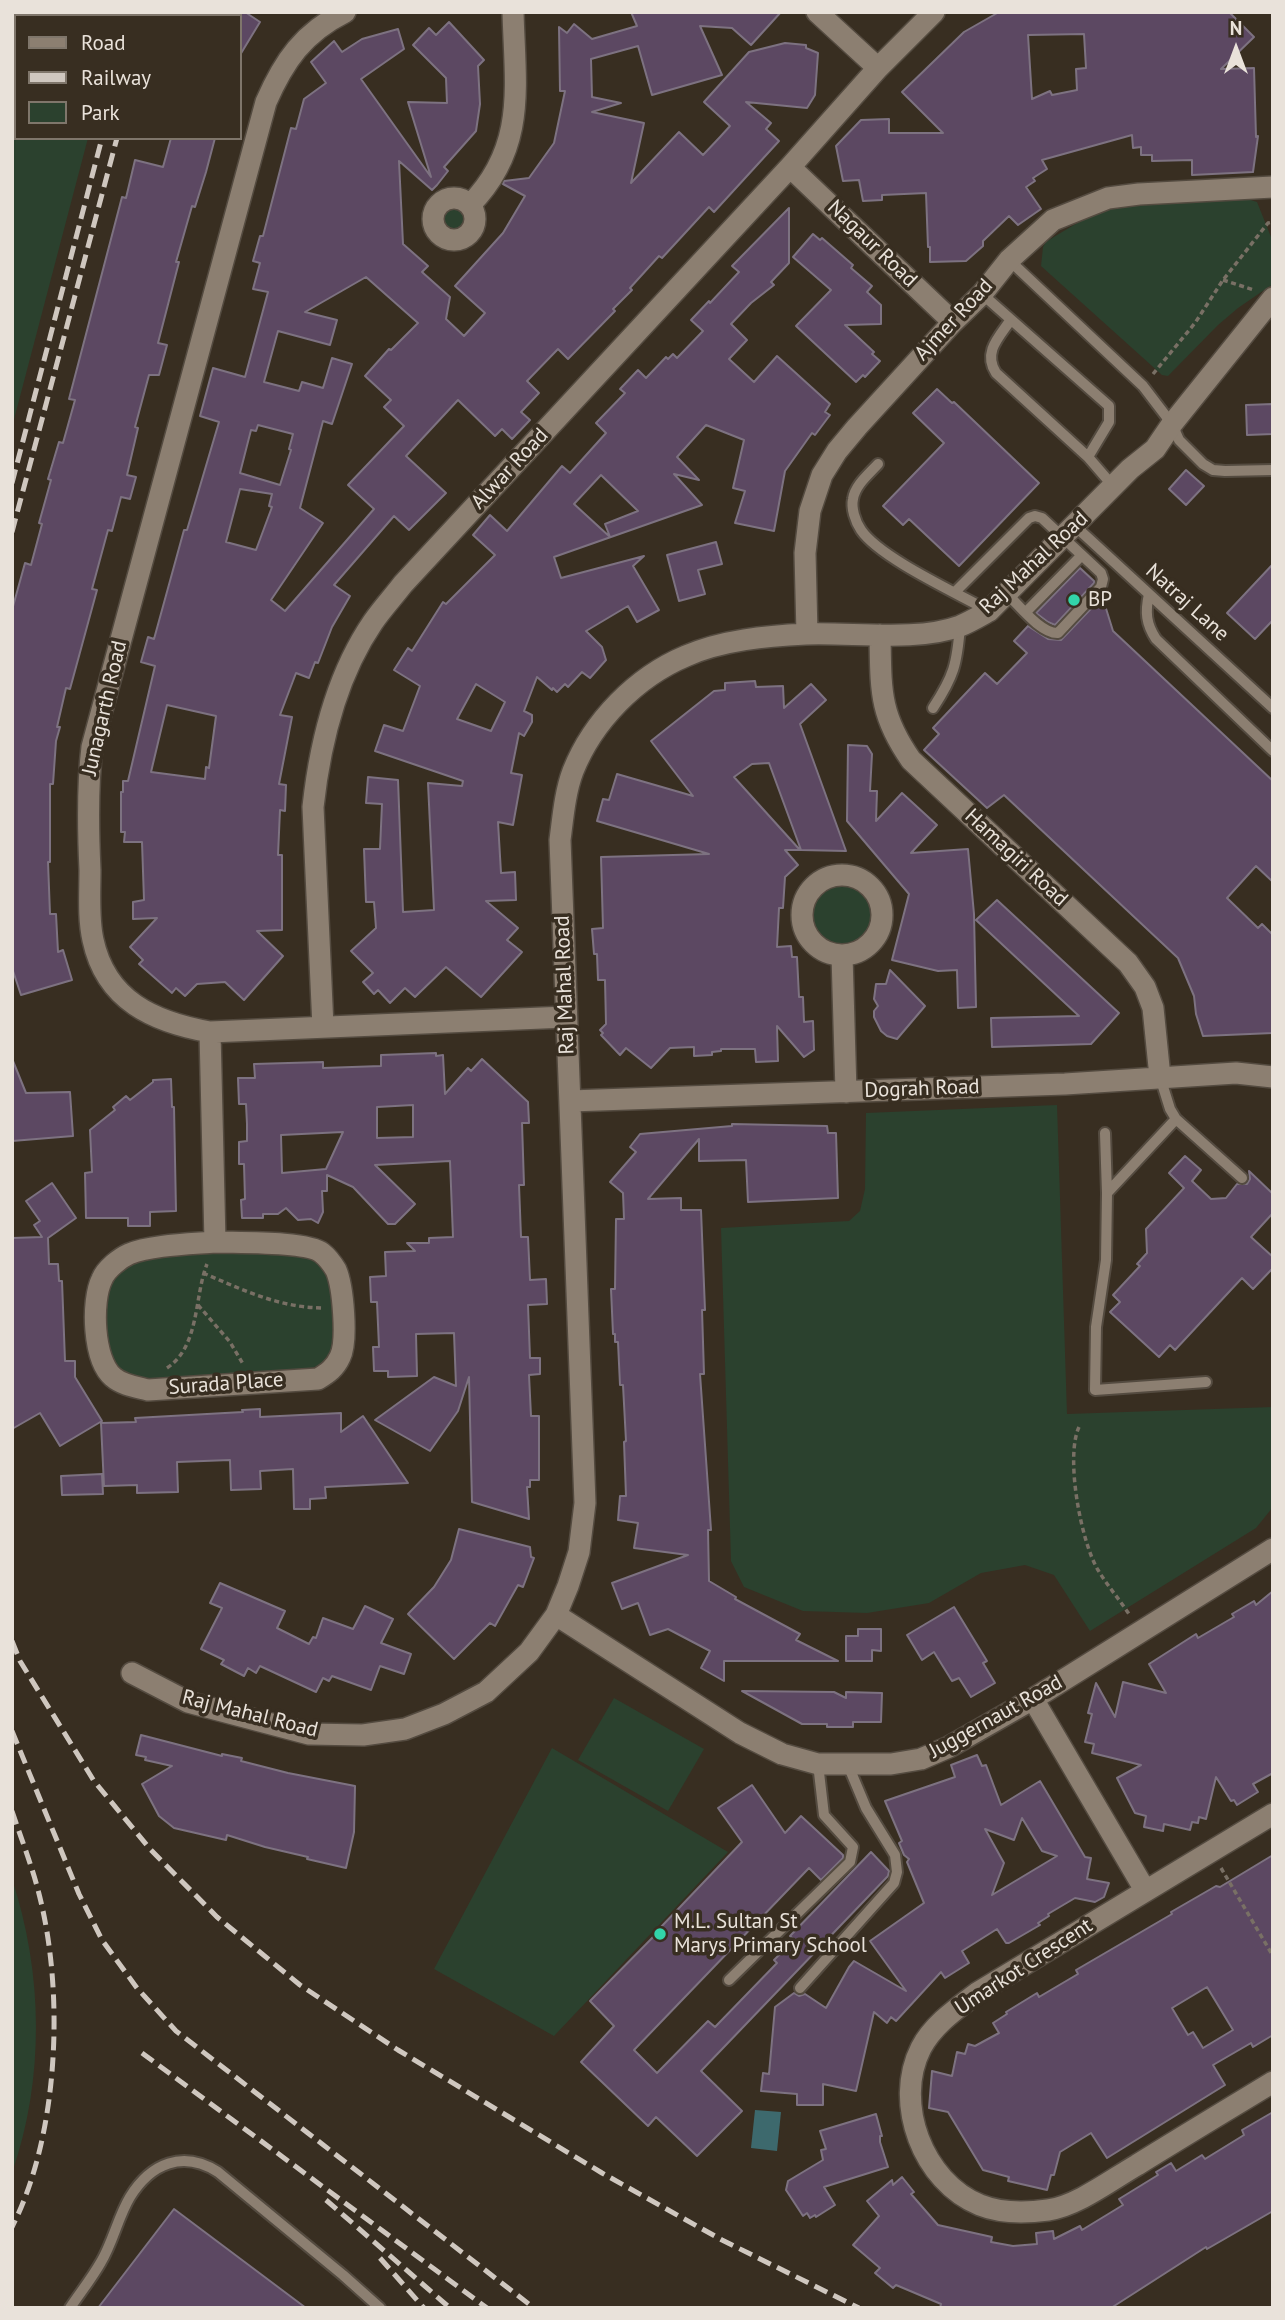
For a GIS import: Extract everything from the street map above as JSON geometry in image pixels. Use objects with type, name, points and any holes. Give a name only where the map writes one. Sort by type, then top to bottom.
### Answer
[{"type":"street","name":"Junagarth Road","points":[[345,12],[329,20],[303,41],[281,68],[266,102],[92,747],[88,783],[93,940],[104,973],[130,1003],[185,1028],[210,1032],[566,1017]]},
{"type":"street","points":[[470,205],[486,189],[507,147],[514,125],[516,99],[513,12]]},
{"type":"street","points":[[817,12],[877,68]]},
{"type":"street","name":"Alwar Road","points":[[323,1027],[313,807],[316,777],[329,719],[352,662],[372,624],[403,584],[790,167],[877,68],[934,12]]},
{"type":"street","name":"Nagaur Road","points":[[790,167],[953,322]]},
{"type":"street","name":"Ajmer Road","points":[[807,634],[805,554],[810,510],[822,475],[836,451],[953,322],[982,294],[1009,260],[1053,220],[1108,198],[1273,187]]},
{"type":"street","name":"Raj Mahal Road","points":[[132,1672],[188,1702],[309,1734],[363,1735],[405,1729],[444,1714],[486,1692],[529,1652],[556,1615],[579,1552],[585,1503],[560,839],[572,774],[583,750],[615,706],[636,686],[687,655],[758,639],[807,634],[880,635],[936,632],[960,626],[989,611],[1113,486],[1155,449],[1267,295]]},
{"type":"street","name":"Hamagiri Road","points":[[880,635],[880,681],[885,714],[897,739],[911,760],[1128,963],[1145,986],[1153,1008],[1160,1077]]},
{"type":"street","points":[[842,955],[846,1091]]},
{"type":"street","points":[[210,1032],[215,1242]]},
{"type":"street","name":"Dograh Road","points":[[570,1101],[1065,1084],[1236,1073],[1273,1077]]},
{"type":"street","name":"Surada Place","points":[[215,1242],[296,1245],[321,1252],[335,1268],[340,1282],[344,1336],[342,1355],[331,1371],[317,1379],[148,1390],[114,1378],[104,1366],[97,1347],[98,1294],[102,1278],[114,1264],[130,1254],[215,1242]]},
{"type":"street","name":"Juggernaut Road","points":[[556,1615],[740,1733],[782,1754],[818,1764],[891,1764],[922,1759],[949,1747],[1033,1699],[1273,1549]]},
{"type":"street","points":[[1033,1699],[1145,1890]]},
{"type":"street","name":"Umarkot Crescent","points":[[1273,1814],[977,1993],[941,2021],[921,2049],[910,2088],[913,2123],[928,2160],[950,2187],[980,2205],[1014,2212],[1050,2210],[1087,2196],[1273,2082]]},
{"type":"lane","points":[[1009,260],[1143,386],[1191,454],[1213,470],[1273,470]]},
{"type":"lane","points":[[982,294],[1109,406],[1109,422],[1088,457]]},
{"type":"lane","points":[[1010,321],[989,354],[990,365],[1088,457],[1113,486]]},
{"type":"lane","points":[[878,464],[855,492],[852,502],[860,529],[876,545],[901,562],[989,611]]},
{"type":"lane","points":[[955,592],[1029,518],[1035,516],[1069,532],[1081,555],[1101,573],[1103,579],[1101,587],[1058,633],[1050,633],[1042,628],[1007,594]]},
{"type":"lane","name":"Natraj Lane","points":[[1069,532],[1149,594],[1273,708]]},
{"type":"lane","points":[[1026,612],[1081,555]]},
{"type":"lane","points":[[1149,594],[1146,617],[1148,628],[1156,639],[1273,751]]},
{"type":"lane","points":[[933,708],[954,673],[958,660],[960,626]]},
{"type":"lane","points":[[1160,1077],[1176,1119],[1242,1178]]},
{"type":"lane","points":[[1107,1193],[1176,1119]]},
{"type":"lane","points":[[1105,1133],[1106,1260],[1096,1327],[1095,1390],[1206,1382]]},
{"type":"lane","points":[[729,1980],[850,1863],[853,1847],[824,1815],[818,1764]]},
{"type":"lane","points":[[800,1988],[894,1883],[897,1872],[895,1855],[866,1808],[848,1765]]},
{"type":"lane","points":[[70,2308],[101,2263],[130,2197],[145,2178],[168,2164],[187,2160],[203,2162],[218,2172],[380,2308]]},
{"type":"path","points":[[1143,386],[1195,323],[1223,280],[1268,223],[1273,222]]},
{"type":"path","points":[[1223,280],[1267,295]]},
{"type":"path","points":[[138,1387],[179,1360],[193,1326],[203,1273],[215,1242]]},
{"type":"path","points":[[203,1273],[261,1298],[306,1308],[342,1308]]},
{"type":"path","points":[[198,1305],[230,1342],[253,1382]]},
{"type":"path","points":[[1079,1427],[1074,1437],[1075,1481],[1086,1541],[1097,1568],[1142,1632]]},
{"type":"path","points":[[1211,1851],[1273,1956]]},
{"type":"green space","points":[[12,12],[123,12],[14,14],[14,140],[87,140],[12,427]]},
{"type":"green space","points":[[1247,199],[1257,202],[1273,242],[1273,284],[1218,325],[1168,376],[1162,375],[1041,266],[1046,242],[1079,222],[1115,208],[1148,203]]},
{"type":"green space","points":[[454,205],[464,209],[468,219],[464,229],[454,233],[444,229],[440,219],[444,209]]},
{"type":"green space","points":[[843,879],[856,882],[867,889],[874,900],[877,913],[874,926],[867,937],[856,944],[843,947],[830,944],[819,937],[812,926],[809,913],[812,900],[819,889],[830,882]]},
{"type":"green space","points":[[1057,1105],[1067,1414],[1273,1407],[1273,1507],[1256,1528],[1090,1631],[1054,1575],[1025,1565],[981,1573],[929,1603],[867,1613],[803,1611],[744,1587],[731,1561],[721,1228],[849,1221],[860,1211],[865,1189],[866,1113]]},
{"type":"green space","points":[[223,1251],[306,1255],[319,1263],[328,1274],[332,1289],[336,1337],[331,1351],[321,1364],[301,1373],[170,1380],[140,1377],[118,1367],[110,1358],[106,1339],[105,1294],[112,1279],[123,1269],[154,1257]]},
{"type":"green space","points":[[614,1698],[704,1749],[668,1811],[578,1760]]},
{"type":"green space","points":[[552,1748],[728,1852],[554,2036],[434,1969]]},
{"type":"green space","points":[[12,1879],[30,1951],[36,2026],[30,2100],[12,2173]]},
{"type":"water","points":[[755,2110],[781,2112],[777,2151],[751,2148]]},
{"type":"building","points":[[245,12],[260,22],[242,52],[242,14]]},
{"type":"building","points":[[631,12],[781,12],[751,45],[732,28],[700,26],[722,75],[652,95],[638,46],[591,59],[592,97],[621,103],[592,112],[644,123],[631,183],[679,132],[703,155],[730,126],[704,102],[749,52],[785,43],[806,45],[806,48],[818,53],[815,95],[807,108],[746,102],[771,123],[766,129],[779,141],[714,212],[709,207],[662,258],[659,256],[613,309],[615,311],[568,359],[558,349],[527,381],[539,393],[521,412],[530,420],[512,439],[502,429],[495,436],[458,400],[406,456],[446,493],[409,530],[394,516],[334,585],[350,596],[332,627],[309,678],[296,673],[280,715],[292,717],[279,784],[286,785],[285,811],[280,810],[278,855],[282,855],[282,930],[257,931],[283,956],[244,1000],[225,982],[197,984],[185,996],[176,988],[172,993],[139,964],[143,960],[130,947],[157,918],[133,919],[133,902],[144,900],[142,842],[124,842],[125,832],[121,832],[121,792],[123,781],[128,781],[155,666],[141,662],[148,637],[154,639],[184,530],[187,530],[219,422],[200,416],[213,368],[245,377],[268,292],[253,289],[260,263],[253,261],[260,236],[263,236],[291,128],[296,129],[304,99],[326,83],[311,62],[334,41],[342,52],[362,39],[398,29],[404,49],[361,79],[431,177],[408,102],[447,103],[446,78],[413,45],[429,28],[436,35],[449,22],[484,60],[478,66],[480,104],[476,131],[444,167],[448,171],[437,185],[432,190],[399,161],[403,244],[428,266],[422,272],[450,297],[446,319],[464,336],[485,313],[455,286],[503,233],[525,196],[503,184],[504,181],[529,178],[554,143],[565,91],[560,91],[559,27],[567,33],[574,24],[592,39],[637,26]],"holes":[[[366,277],[418,323],[389,349],[365,376],[391,400],[384,407],[404,426],[348,485],[374,509],[285,611],[271,600],[323,523],[300,508],[323,421],[332,424],[352,364],[332,358],[323,388],[302,382],[299,391],[264,382],[278,331],[330,345],[337,320],[305,312]],[[258,425],[293,434],[280,485],[240,473],[251,430],[256,431]],[[240,489],[272,494],[269,506],[272,507],[256,550],[226,542]],[[167,705],[216,716],[205,779],[151,772]]]},
{"type":"building","points":[[999,12],[1229,12],[1254,37],[1221,69],[1254,68],[1256,137],[1258,136],[1253,172],[1192,175],[1192,160],[1152,161],[1152,155],[1141,155],[1141,147],[1133,148],[1132,135],[1042,160],[1047,169],[1033,178],[1035,181],[1026,187],[1041,209],[1018,225],[1009,216],[966,261],[930,262],[926,193],[882,195],[882,200],[863,201],[859,180],[843,181],[836,146],[861,120],[889,119],[889,133],[943,133],[902,92],[964,32]],"holes":[[[1084,34],[1086,68],[1076,69],[1077,90],[1052,95],[1050,91],[1032,99],[1028,35]]]},
{"type":"building","points":[[170,140],[214,140],[176,262],[179,262],[158,343],[167,345],[159,375],[149,375],[135,427],[138,428],[127,475],[136,477],[130,499],[121,497],[112,531],[108,530],[92,589],[97,590],[70,689],[66,688],[57,727],[60,727],[56,741],[53,784],[50,784],[50,914],[56,914],[58,952],[63,950],[72,980],[21,995],[12,968],[12,610],[25,563],[31,565],[42,524],[39,523],[51,480],[48,479],[59,442],[63,443],[75,400],[69,399],[122,197],[126,198],[135,160],[163,167]]},
{"type":"building","points":[[789,208],[789,263],[771,282],[774,285],[751,303],[731,324],[747,340],[729,359],[754,382],[777,356],[830,404],[825,412],[830,415],[815,435],[812,433],[785,471],[774,531],[735,523],[745,491],[733,488],[744,440],[706,425],[677,457],[699,480],[674,474],[702,505],[554,557],[561,578],[644,556],[633,566],[659,610],[637,622],[628,606],[586,631],[602,647],[606,660],[590,678],[582,672],[568,687],[565,684],[557,692],[537,677],[524,711],[532,715],[532,722],[524,736],[519,733],[511,773],[522,775],[513,825],[498,822],[501,873],[515,872],[516,900],[486,901],[518,928],[507,940],[522,952],[481,997],[446,967],[415,997],[405,988],[390,1003],[378,990],[374,994],[363,982],[373,973],[351,951],[376,928],[374,902],[366,902],[364,849],[380,849],[382,804],[366,803],[368,777],[398,780],[403,912],[434,910],[428,783],[462,786],[463,781],[375,751],[384,725],[403,731],[420,686],[394,670],[408,648],[412,651],[443,602],[446,604],[495,555],[473,535],[490,515],[507,531],[562,466],[570,473],[606,433],[596,423],[625,393],[620,389],[638,370],[646,378],[666,357],[668,359],[673,354],[677,358],[703,331],[691,320],[739,272],[732,266]],"holes":[[[601,475],[638,511],[605,524],[610,537],[574,504]],[[476,684],[505,702],[491,731],[457,719]]]},
{"type":"building","points":[[813,234],[820,240],[822,238],[853,265],[851,268],[872,286],[867,292],[881,305],[881,324],[845,325],[880,361],[865,377],[863,375],[856,382],[796,326],[831,290],[793,257]]},
{"type":"building","points":[[937,389],[1039,483],[959,566],[909,519],[903,525],[883,506],[944,443],[913,413]]},
{"type":"building","points":[[1273,404],[1273,434],[1247,435],[1246,405]]},
{"type":"building","points":[[1186,470],[1204,486],[1186,505],[1169,489]]},
{"type":"building","points":[[716,542],[722,564],[698,570],[705,594],[679,601],[667,555]]},
{"type":"building","points":[[1273,564],[1273,620],[1255,639],[1227,613]]},
{"type":"building","points":[[1080,568],[1094,583],[1055,625],[1036,613]]},
{"type":"building","points":[[1107,592],[1110,596],[1104,602],[1113,631],[1273,781],[1273,882],[1256,866],[1227,898],[1258,928],[1262,924],[1273,935],[1273,1033],[1203,1036],[1194,996],[1178,958],[1004,795],[987,808],[924,750],[939,734],[933,728],[985,673],[997,684],[1027,653],[1014,641],[1028,626],[1048,639],[1061,640]]},
{"type":"building","points":[[755,681],[756,687],[783,686],[784,708],[811,684],[826,700],[800,724],[846,851],[801,850],[769,763],[752,764],[734,777],[800,850],[785,850],[798,865],[785,877],[783,908],[779,908],[777,947],[791,946],[792,957],[797,957],[799,997],[803,997],[804,1022],[813,1021],[814,1050],[804,1057],[777,1026],[778,1061],[756,1062],[755,1049],[721,1049],[712,1052],[712,1055],[694,1056],[694,1047],[670,1048],[651,1068],[626,1048],[620,1055],[601,1035],[603,1033],[600,1030],[606,1024],[605,980],[598,980],[592,929],[603,928],[601,857],[709,854],[597,821],[603,799],[609,800],[617,774],[693,796],[651,741],[714,691],[725,690],[725,683]]},
{"type":"building","points":[[848,745],[867,746],[872,754],[870,791],[877,791],[876,821],[902,793],[937,825],[911,853],[968,849],[974,914],[976,1007],[958,1008],[957,970],[938,971],[892,960],[909,894],[847,821]]},
{"type":"building","points":[[997,900],[1119,1013],[1091,1044],[992,1047],[991,1018],[1079,1016],[976,920]]},
{"type":"building","points":[[890,970],[925,1006],[897,1039],[881,1031],[874,1017],[878,1006],[874,999],[876,984],[886,984]]},
{"type":"building","points":[[381,1055],[443,1055],[445,1094],[468,1068],[471,1071],[482,1059],[528,1102],[529,1123],[522,1123],[524,1185],[519,1185],[521,1237],[528,1237],[530,1280],[546,1279],[547,1304],[528,1305],[530,1358],[540,1358],[540,1374],[529,1375],[531,1416],[539,1416],[539,1480],[530,1480],[530,1487],[527,1487],[529,1519],[472,1502],[469,1377],[458,1411],[430,1451],[375,1420],[434,1377],[456,1386],[454,1333],[416,1334],[417,1376],[388,1377],[388,1371],[374,1371],[373,1347],[379,1347],[377,1302],[371,1302],[370,1277],[386,1276],[385,1252],[415,1251],[407,1243],[429,1243],[429,1238],[453,1237],[450,1161],[375,1165],[415,1204],[395,1224],[388,1224],[353,1187],[327,1175],[327,1191],[322,1191],[323,1212],[318,1223],[311,1219],[298,1220],[286,1208],[278,1214],[263,1214],[263,1218],[242,1218],[241,1200],[245,1199],[244,1164],[239,1164],[239,1142],[247,1141],[247,1124],[246,1104],[239,1104],[238,1078],[255,1078],[254,1064],[323,1062],[323,1068],[381,1066]],"holes":[[[413,1105],[413,1137],[377,1138],[377,1107]],[[343,1132],[326,1169],[282,1173],[281,1135]]]},
{"type":"building","points":[[13,1061],[26,1093],[70,1092],[73,1136],[12,1141]]},
{"type":"building","points":[[171,1079],[176,1211],[150,1212],[150,1226],[128,1226],[128,1218],[86,1218],[85,1173],[92,1172],[90,1130],[115,1110],[113,1107],[126,1096],[130,1100],[153,1080]]},
{"type":"building","points":[[732,1124],[827,1126],[828,1133],[836,1133],[838,1198],[748,1202],[746,1160],[699,1161],[699,1139],[648,1199],[681,1198],[681,1210],[701,1210],[705,1310],[702,1310],[704,1374],[700,1374],[711,1530],[708,1530],[709,1581],[736,1597],[735,1599],[800,1634],[796,1640],[838,1661],[724,1661],[724,1681],[701,1668],[710,1651],[668,1629],[650,1635],[638,1603],[622,1609],[612,1583],[688,1555],[634,1548],[638,1523],[618,1520],[620,1496],[626,1496],[626,1441],[623,1385],[620,1385],[618,1342],[615,1342],[613,1334],[611,1289],[615,1289],[616,1219],[624,1219],[623,1193],[610,1182],[636,1152],[630,1147],[640,1134]]},
{"type":"building","points":[[1185,1156],[1201,1170],[1192,1181],[1211,1199],[1226,1198],[1237,1184],[1247,1184],[1250,1179],[1249,1171],[1273,1194],[1273,1213],[1251,1237],[1273,1257],[1273,1268],[1253,1289],[1242,1278],[1175,1350],[1170,1345],[1159,1357],[1110,1312],[1120,1302],[1113,1295],[1140,1266],[1137,1264],[1147,1253],[1146,1229],[1184,1188],[1169,1173]]},
{"type":"building","points":[[52,1183],[76,1218],[48,1238],[49,1264],[58,1264],[59,1281],[62,1281],[65,1361],[75,1361],[75,1377],[102,1421],[60,1446],[40,1413],[12,1429],[12,1238],[42,1237],[34,1225],[40,1221],[26,1201]]},
{"type":"building","points":[[260,1409],[260,1417],[341,1413],[341,1432],[363,1416],[408,1483],[325,1487],[326,1498],[310,1499],[310,1509],[294,1509],[293,1469],[260,1471],[261,1489],[231,1490],[230,1460],[177,1462],[178,1492],[137,1493],[137,1485],[104,1486],[101,1423]]},
{"type":"building","points":[[102,1474],[103,1494],[62,1495],[61,1476]]},
{"type":"building","points":[[459,1529],[530,1547],[531,1557],[534,1558],[523,1587],[518,1585],[495,1626],[490,1623],[454,1659],[408,1614],[434,1587],[451,1560]]},
{"type":"building","points":[[220,1583],[285,1611],[277,1628],[309,1644],[313,1637],[316,1638],[323,1618],[353,1629],[365,1606],[393,1619],[381,1643],[411,1654],[404,1674],[380,1666],[371,1690],[332,1676],[329,1681],[323,1678],[316,1692],[260,1666],[256,1673],[248,1668],[244,1676],[221,1664],[224,1660],[201,1649],[222,1608],[210,1603]]},
{"type":"building","points":[[1273,1591],[1273,1773],[1253,1784],[1258,1792],[1237,1805],[1234,1800],[1231,1801],[1216,1777],[1206,1819],[1199,1817],[1198,1823],[1192,1822],[1190,1830],[1164,1824],[1163,1831],[1144,1827],[1146,1816],[1135,1813],[1117,1778],[1141,1765],[1092,1753],[1094,1744],[1085,1742],[1092,1714],[1088,1713],[1096,1683],[1115,1717],[1123,1682],[1166,1693],[1149,1664],[1196,1634],[1198,1638],[1234,1617],[1232,1614],[1254,1601],[1256,1605]]},
{"type":"building","points":[[954,1607],[987,1661],[983,1663],[995,1683],[971,1697],[959,1678],[952,1681],[934,1652],[922,1660],[907,1635]]},
{"type":"building","points":[[858,1629],[881,1629],[881,1651],[872,1650],[872,1661],[846,1661],[846,1636],[858,1636]]},
{"type":"building","points":[[742,1691],[834,1692],[846,1698],[846,1692],[882,1693],[881,1722],[853,1722],[853,1727],[802,1724]]},
{"type":"building","points":[[141,1735],[222,1756],[242,1758],[241,1761],[288,1773],[355,1786],[354,1832],[346,1868],[227,1835],[226,1840],[174,1828],[159,1816],[142,1784],[172,1766],[145,1760],[146,1757],[136,1755]]},
{"type":"building","points":[[977,1755],[982,1766],[986,1765],[1001,1805],[1040,1781],[1085,1857],[1091,1858],[1087,1879],[1109,1883],[1104,1897],[1095,1902],[1075,1898],[1048,1914],[1049,1916],[1038,1923],[1040,1925],[1009,1943],[1006,1943],[997,1929],[962,1951],[969,1963],[945,1978],[941,1972],[896,2021],[891,2017],[887,2023],[874,2012],[856,2091],[823,2084],[823,2105],[797,2105],[797,2094],[761,2091],[763,2073],[769,2074],[775,2007],[794,1993],[799,1996],[805,1994],[826,2008],[854,1961],[906,1991],[870,1941],[924,1903],[885,1801],[955,1777],[951,1765]],"holes":[[[1022,1818],[1042,1851],[1057,1856],[992,1895],[1004,1863],[985,1829],[1014,1840]]]},
{"type":"building","points":[[752,1785],[785,1833],[801,1816],[843,1855],[843,1858],[821,1880],[809,1868],[634,2050],[657,2073],[708,2021],[715,2027],[777,1963],[774,1960],[794,1940],[790,1936],[871,1852],[889,1871],[888,1876],[701,2071],[742,2111],[697,2156],[656,2117],[648,2126],[581,2062],[614,2026],[590,2001],[742,1842],[718,1808]]},
{"type":"building","points":[[1273,1855],[1273,2035],[1253,2047],[1251,2043],[1213,2065],[1225,2085],[1107,2158],[1091,2133],[1060,2152],[1047,2190],[1008,2181],[1009,2177],[983,2170],[948,2112],[929,2108],[932,2071],[952,2076],[957,2052],[965,2054],[968,2044],[975,2046],[999,2033],[993,2023],[1007,2014],[1006,2012],[1037,1993],[1039,1997],[1078,1974],[1076,1970],[1172,1914],[1171,1912],[1216,1886],[1220,1887]],"holes":[[[1207,1987],[1233,2030],[1203,2048],[1193,2032],[1188,2035],[1172,2008]]]},
{"type":"building","points":[[1273,2112],[1273,2211],[1207,2249],[1206,2247],[1111,2308],[940,2308],[941,2304],[896,2285],[893,2288],[875,2273],[880,2268],[853,2245],[879,2216],[867,2201],[892,2180],[893,2185],[902,2177],[914,2192],[911,2194],[938,2225],[992,2237],[991,2242],[1013,2246],[1037,2244],[1036,2233],[1053,2231],[1054,2239],[1080,2226],[1082,2230],[1123,2205],[1119,2199],[1158,2175],[1156,2172],[1171,2163],[1176,2171],[1202,2155],[1205,2159],[1244,2135],[1242,2130]]},
{"type":"building","points":[[876,2114],[882,2136],[880,2142],[888,2167],[824,2187],[835,2205],[816,2217],[815,2215],[810,2218],[807,2213],[803,2216],[786,2190],[788,2181],[823,2160],[821,2150],[826,2149],[820,2131]]},
{"type":"building","points":[[174,2209],[306,2308],[98,2308]]},
{"type":"railway","points":[[12,483],[101,140]]},
{"type":"railway","points":[[12,532],[116,140]]},
{"type":"railway","points":[[12,1641],[20,1661],[94,1781],[150,1849],[217,1917],[300,1985],[398,2050],[602,2173],[722,2240],[859,2308]]},
{"type":"railway","points":[[12,1731],[79,1894],[102,1940],[137,1988],[176,2031],[534,2308]]},
{"type":"railway","points":[[12,1811],[41,1902],[53,1981],[54,2024],[47,2110],[39,2152],[12,2227]]},
{"type":"railway","points":[[142,2053],[487,2308]]},
{"type":"railway","points":[[326,2200],[450,2308]]},
{"type":"railway","points":[[380,2258],[424,2308]]},
{"type":"place","name":"BP","points":[[1074,600]]},
{"type":"place","name":"M.L. Sultan St Marys Primary School","points":[[660,1934]]}]
